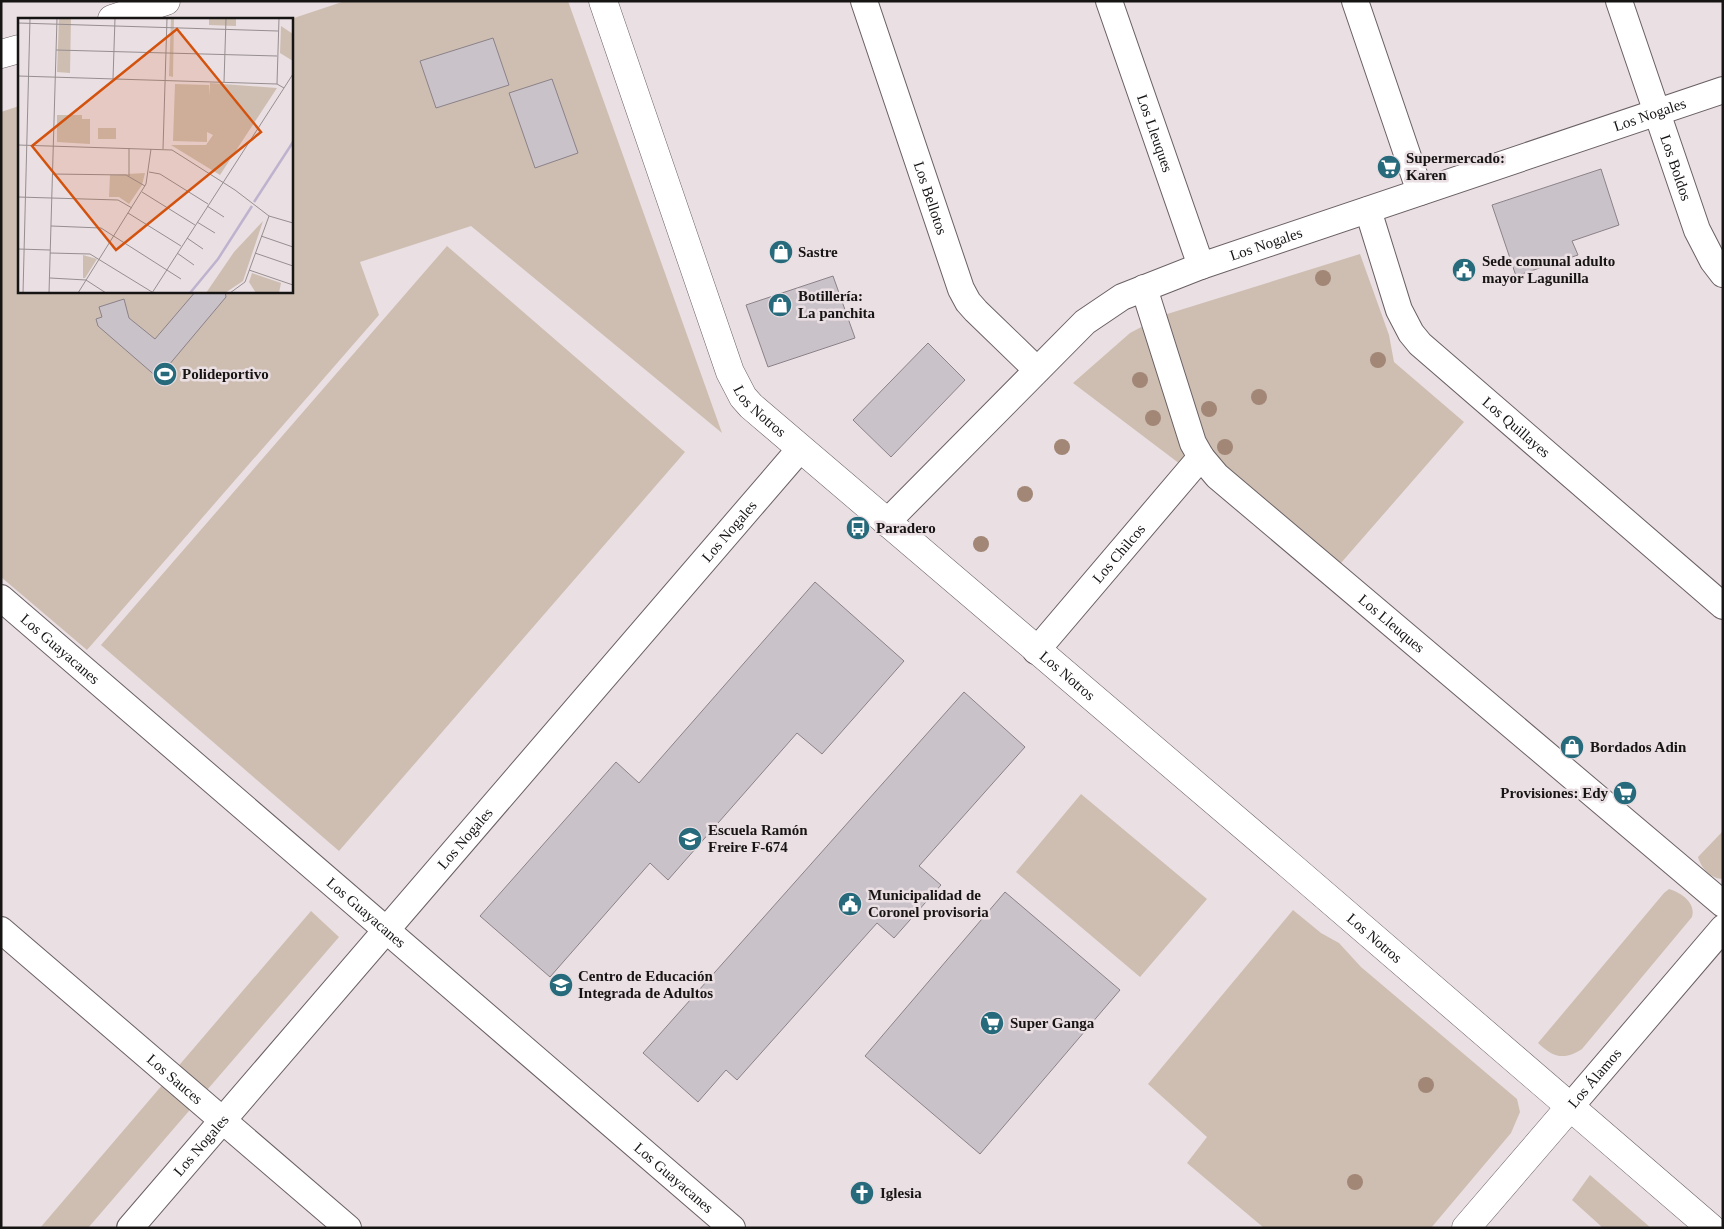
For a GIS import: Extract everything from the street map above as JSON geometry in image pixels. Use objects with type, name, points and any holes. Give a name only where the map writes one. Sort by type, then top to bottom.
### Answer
[{"type":"street","points":[[115,18],[166,1]]},
{"type":"street","name":"Los Notros","points":[[603,1],[730,372],[743,397],[751,406],[1036,651],[1278,855],[1711,1228]]},
{"type":"street","name":"Los Bellotos","points":[[864,1],[961,290],[976,312],[1037,370]]},
{"type":"street","name":"Los Lleuques","points":[[1109,1],[1201,266]]},
{"type":"street","points":[[1354,1],[1420,192]]},
{"type":"street","name":"Los Boldos","points":[[1619,1],[1697,230],[1704,246],[1723,274]]},
{"type":"street","points":[[1,54],[18,49]]},
{"type":"street","name":"Los Nogales","points":[[886,523],[1085,322],[1122,297],[1201,266],[1723,90]]},
{"type":"street","name":"Los Quillayes","points":[[1368,210],[1399,310],[1411,333],[1420,344],[1723,606]]},
{"type":"street","name":"Los Lleuques","points":[[1144,288],[1193,443],[1200,457],[1217,476],[1723,904]]},
{"type":"street","name":"Los Nogales","points":[[130,1228],[800,449]]},
{"type":"street","name":"Los Chilcos","points":[[1036,651],[1200,457]]},
{"type":"street","name":"Los Guayacanes","points":[[1,598],[732,1228]]},
{"type":"street","name":"Los Álamos","points":[[1466,1228],[1723,928]]},
{"type":"street","name":"Los Sauces","points":[[1,930],[348,1228]]},
{"type":"shaded area","name":"Polideportivo","points":[[345,1],[568,1],[722,433],[471,226],[360,262],[379,315],[87,650],[1,577],[1,112],[18,106],[18,292],[292,292],[292,19]]},
{"type":"shaded area","points":[[447,246],[685,452],[339,851],[101,645]]},
{"type":"shaded area","points":[[1360,254],[1389,335],[1394,362],[1464,422],[1334,571],[1208,455],[1180,464],[1073,383],[1130,333],[1164,315]]},
{"type":"shaded area","points":[[1081,794],[1207,899],[1140,977],[1016,872]]},
{"type":"shaded area","points":[[1723,831],[1723,879],[1719,879],[1707,872],[1701,865],[1698,857]]},
{"type":"shaded area","points":[[1669,889],[1687,899],[1692,907],[1692,917],[1582,1049],[1569,1055],[1558,1056],[1543,1048],[1538,1043]]},
{"type":"shaded area","points":[[1293,910],[1321,933],[1339,943],[1361,967],[1517,1099],[1520,1112],[1511,1133],[1431,1228],[1264,1228],[1187,1163],[1207,1137],[1148,1084]]},
{"type":"shaded area","points":[[311,911],[339,937],[88,1228],[40,1228]]},
{"type":"shaded area","points":[[1590,1175],[1651,1228],[1603,1228],[1572,1200]]},
{"type":"building","points":[[493,38],[509,85],[436,108],[420,61]]},
{"type":"building","points":[[552,79],[578,153],[535,168],[509,93]]},
{"type":"building","points":[[1601,169],[1619,225],[1572,241],[1578,255],[1516,276],[1492,205]]},
{"type":"building","points":[[833,276],[855,338],[768,367],[746,305]]},
{"type":"building","points":[[195,292],[225,292],[226,297],[158,378],[98,326],[96,319],[102,317],[99,307],[124,299],[129,318],[155,339]]},
{"type":"building","points":[[928,343],[965,380],[891,457],[853,420]]},
{"type":"building","points":[[815,582],[904,661],[822,754],[797,733],[668,880],[650,863],[550,977],[480,916],[616,762],[639,783]]},
{"type":"building","name":"Municipalidad de Coronel provisoria","points":[[964,692],[1025,747],[919,866],[941,885],[894,938],[877,923],[737,1080],[726,1070],[698,1102],[643,1053]]},
{"type":"building","name":"Super Ganga","points":[[1005,892],[1120,990],[980,1154],[865,1056]]},
{"type":"place","name":"Supermercado: Karen","points":[[1389,167]]},
{"type":"place","name":"Sastre","points":[[781,252]]},
{"type":"place","name":"Sede comunal adulto mayor Lagunilla","points":[[1464,270]]},
{"type":"place","name":"Botillería: La panchita","points":[[780,305]]},
{"type":"place","name":"Polideportivo","points":[[165,374]]},
{"type":"place","name":"Paradero","points":[[858,528]]},
{"type":"place","name":"Bordados Adin","points":[[1572,747]]},
{"type":"place","name":"Provisiones: Edy","points":[[1625,793]]},
{"type":"place","name":"Escuela Ramón Freire F-674","points":[[690,839]]},
{"type":"place","name":"Municipalidad de Coronel provisoria","points":[[850,904]]},
{"type":"place","name":"Centro de Educación Integrada de Adultos","points":[[561,985]]},
{"type":"place","name":"Super Ganga","points":[[992,1023]]},
{"type":"place","name":"Iglesia","points":[[862,1193]]}]
